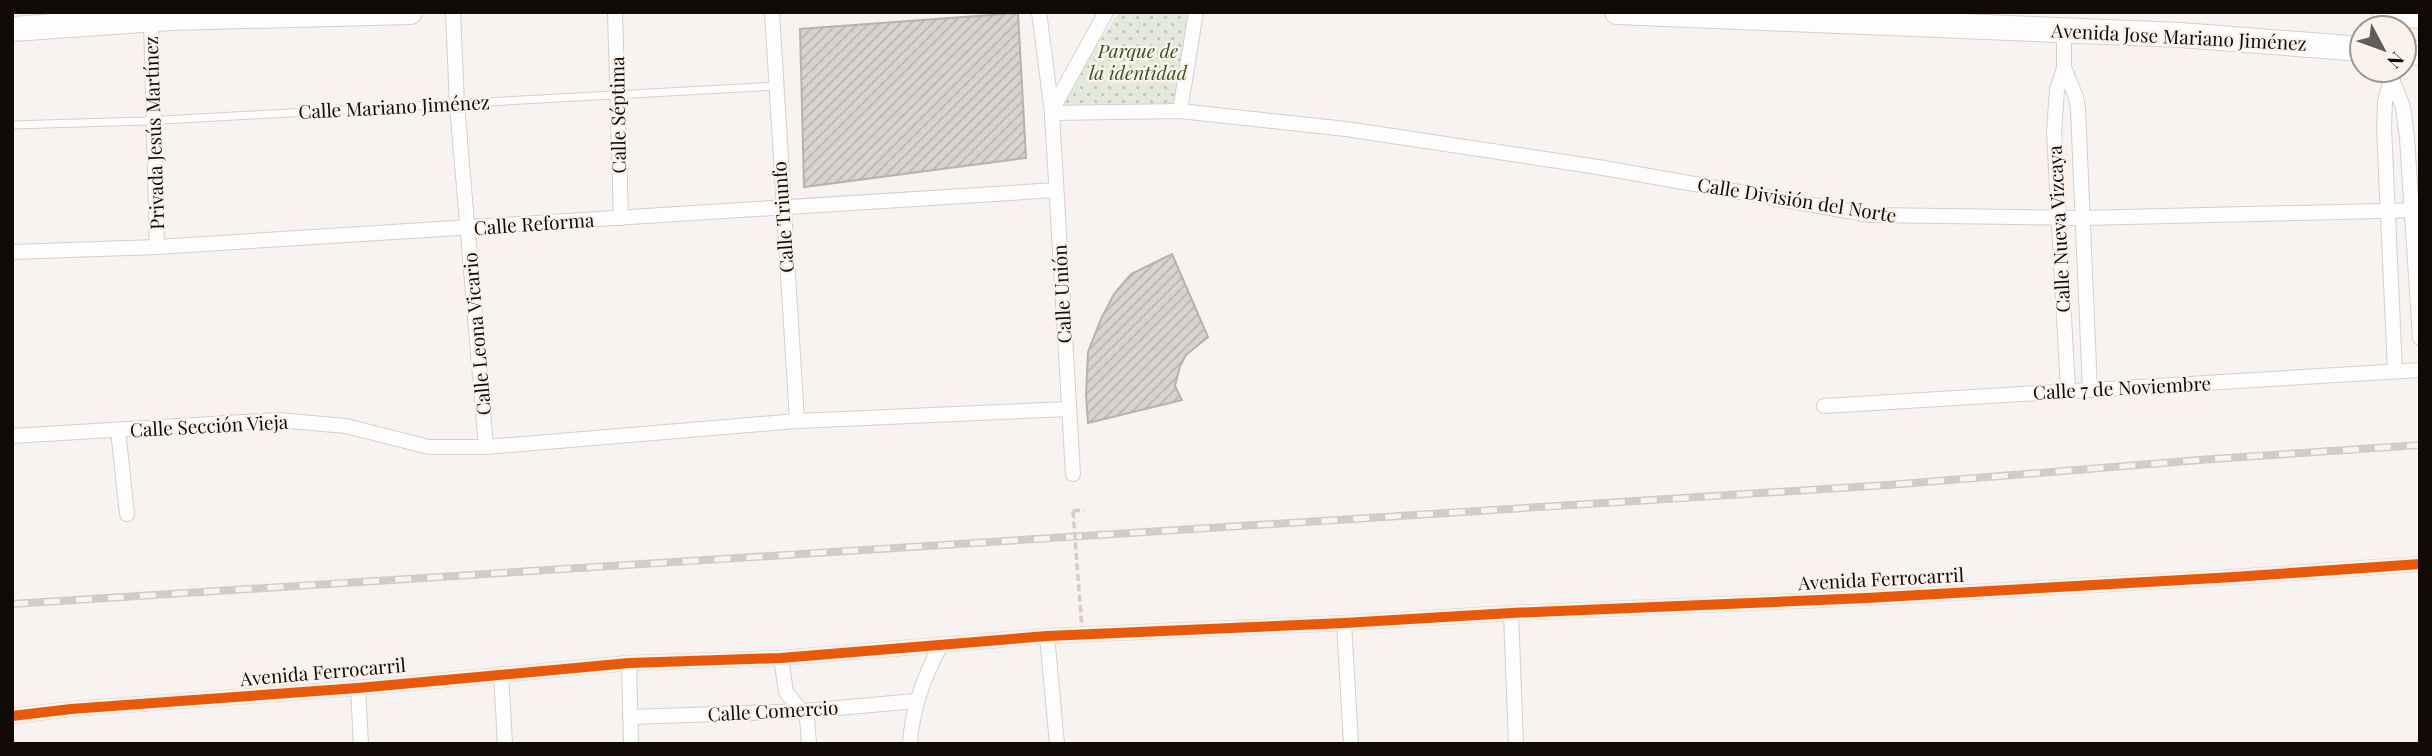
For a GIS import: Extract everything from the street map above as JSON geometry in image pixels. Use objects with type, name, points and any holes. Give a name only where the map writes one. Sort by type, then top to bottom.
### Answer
[{"type":"highway","points":[[12,29],[151,19],[410,12]]},
{"type":"highway","name":"Avenida Jose Mariano Jiménez","points":[[1617,12],[2180,35],[2348,48]]},
{"type":"highway","points":[[2385,12],[2420,16]]},
{"type":"street","name":"Calle Leona Vicario","points":[[453,12],[457,105],[486,447]]},
{"type":"street","name":"Calle Séptima","points":[[615,12],[621,218]]},
{"type":"street","name":"Calle Triunfo","points":[[772,12],[797,421]]},
{"type":"street","name":"Calle Unión","points":[[1039,12],[1052,111],[1073,474]]},
{"type":"street","points":[[1106,12],[1052,111],[1180,111],[1196,12]]},
{"type":"street","name":"Privada Jesús Martínez","points":[[151,19],[157,247]]},
{"type":"street","name":"Calle Nueva Vizcaya","points":[[2064,30],[2064,68],[2057,90],[2054,114],[2057,217],[2068,391]]},
{"type":"street","name":"Calle Nueva Vizcaya","points":[[2064,68],[2078,108],[2091,390]]},
{"type":"street","points":[[2389,84],[2384,113],[2395,372]]},
{"type":"street","points":[[2394,84],[2403,107],[2416,210],[2420,338]]},
{"type":"street","name":"Calle División del Norte","points":[[1180,111],[1346,129],[1598,167],[1870,215],[2082,218],[2416,210]]},
{"type":"street","name":"Calle Reforma","points":[[12,252],[157,247],[468,229],[1056,190]]},
{"type":"street","name":"Calle 7 de Noviembre","points":[[1824,406],[2420,370]]},
{"type":"street","name":"Calle Sección Vieja","points":[[12,436],[278,420],[346,426],[429,447],[486,447],[797,421],[1069,409]]},
{"type":"street","points":[[118,430],[127,514]]},
{"type":"street","name":"Avenida Ferrocarril","points":[[16,715],[629,663],[781,657],[1047,636],[1344,623],[1511,612],[1892,597],[2420,564]]},
{"type":"street","points":[[1511,612],[1516,744]]},
{"type":"street","points":[[1344,623],[1351,744]]},
{"type":"street","points":[[1047,636],[1057,744]]},
{"type":"street","points":[[909,744],[916,701],[941,645]]},
{"type":"street","points":[[781,657],[786,692],[804,711],[809,726],[809,744]]},
{"type":"street","points":[[629,663],[631,744]]},
{"type":"street","points":[[501,674],[505,744]]},
{"type":"street","points":[[358,688],[361,744]]},
{"type":"street","name":"Calle Comercio","points":[[630,717],[804,711],[916,701]]},
{"type":"lane","name":"Calle Mariano Jiménez","points":[[12,125],[457,105],[618,93],[776,86]]},
{"type":"path","points":[[1083,642],[1073,511],[1084,510]]},
{"type":"green space","name":"Parque de la identidad","points":[[1119,12],[1191,12],[1176,107],[1056,107]]},
{"type":"building","points":[[1018,13],[1026,158],[804,187],[800,29]]},
{"type":"building","points":[[1172,254],[1208,337],[1186,355],[1180,366],[1175,386],[1182,400],[1088,423],[1088,352],[1101,319],[1114,294],[1131,274]]},
{"type":"railway","points":[[12,604],[1888,485],[2420,445]]},
{"type":"cycle path","points":[[12,716],[629,663],[781,658],[1047,636],[1866,598],[2420,564]]}]
